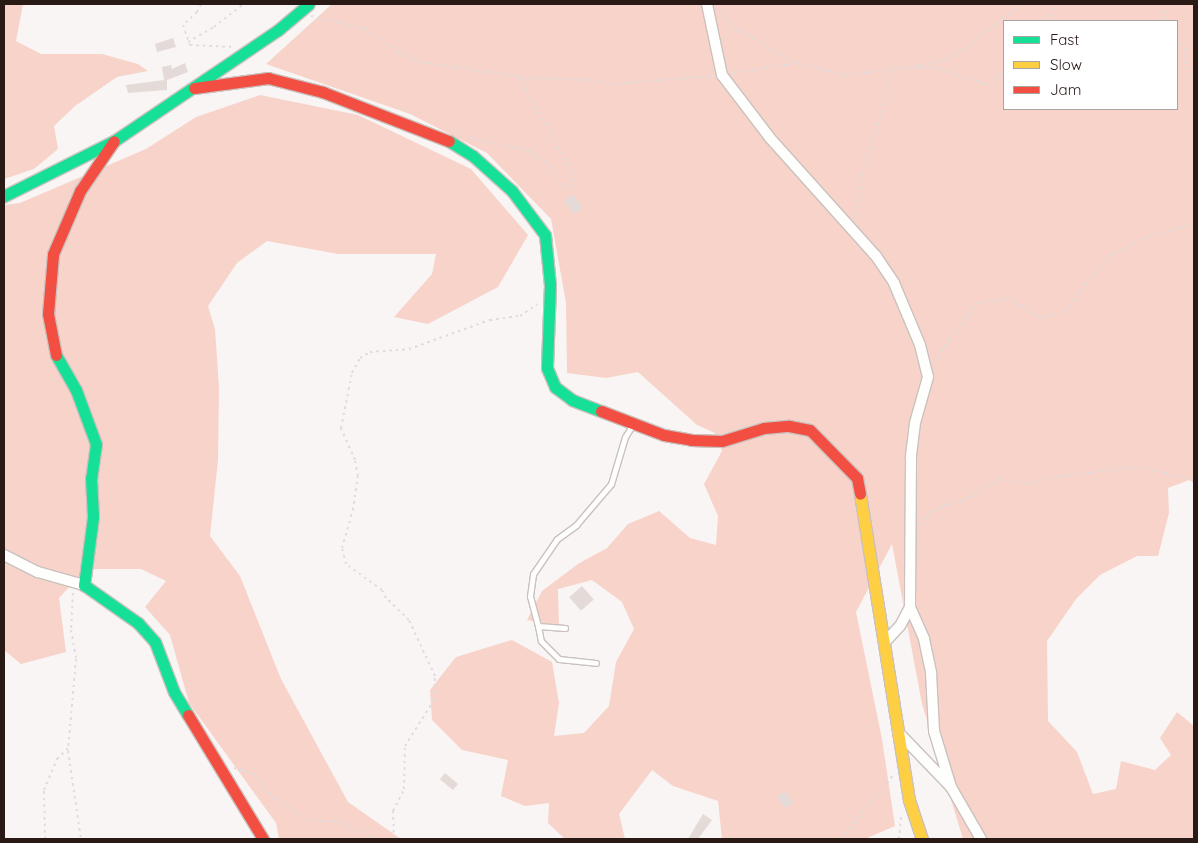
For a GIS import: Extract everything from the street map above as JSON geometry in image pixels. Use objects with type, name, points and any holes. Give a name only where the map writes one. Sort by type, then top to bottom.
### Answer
[{"type":"street","points":[[4,196],[114,141],[194,88],[299,14],[309,4]]},
{"type":"street","points":[[707,4],[722,75],[770,138],[853,230],[894,283],[920,345],[928,377],[916,423],[911,458],[910,607],[924,639],[931,673],[934,731],[950,787]]},
{"type":"street","points":[[194,88],[268,78],[323,92],[452,142],[473,156],[512,191],[545,235],[549,302],[547,368],[555,387],[572,400],[664,435],[722,441],[764,428],[788,426],[810,430],[857,478],[903,767],[909,800],[922,839]]},
{"type":"street","points":[[79,584],[92,517],[91,478],[96,444],[76,390],[54,351],[48,314],[53,254],[64,223],[80,191],[114,141]]},
{"type":"street","points":[[4,555],[38,572],[79,584],[138,623],[155,642],[174,692],[212,758],[220,765],[264,839]]},
{"type":"street","points":[[884,643],[900,626],[910,607]]},
{"type":"street","points":[[898,732],[950,787],[981,839]]},
{"type":"lane","points":[[596,663],[577,664],[559,658],[541,641],[530,596],[533,574],[557,539],[588,512],[612,484],[625,437],[634,424]]},
{"type":"lane","points":[[538,626],[565,628]]},
{"type":"path","points":[[188,42],[183,25],[197,12],[200,4]]},
{"type":"path","points":[[188,42],[214,27],[243,4]]},
{"type":"path","points":[[722,4],[724,16],[735,28],[796,63],[845,75],[914,67],[944,60],[967,47],[1021,4]]},
{"type":"path","points":[[1048,20],[1059,4]]},
{"type":"path","points":[[1164,4],[1167,20]]},
{"type":"path","points":[[299,14],[365,28],[420,62],[518,76],[631,85],[722,75],[796,63]]},
{"type":"path","points":[[1178,38],[1185,48],[1186,66],[1194,84]]},
{"type":"path","points":[[188,42],[200,47],[231,47],[244,52]]},
{"type":"path","points":[[914,67],[939,69],[985,84],[1003,75]]},
{"type":"path","points":[[853,230],[861,173],[877,132],[891,70]]},
{"type":"path","points":[[452,142],[468,137],[527,150],[547,162],[566,188],[572,187],[574,180],[568,163],[518,76]]},
{"type":"path","points":[[928,377],[949,339],[979,303],[1009,298],[1040,318],[1066,311],[1110,255],[1143,239],[1180,227],[1194,226]]},
{"type":"path","points":[[394,839],[393,811],[404,789],[405,746],[434,700],[434,676],[409,620],[386,598],[382,590],[346,564],[342,548],[353,510],[358,476],[355,460],[341,428],[352,373],[360,358],[370,352],[409,349],[490,320],[520,316],[531,306],[549,302]]},
{"type":"path","points":[[910,539],[927,515],[940,506],[963,500],[1000,479],[1031,484],[1043,478],[1139,467],[1176,473],[1194,480]]},
{"type":"path","points":[[79,584],[71,630],[76,659],[68,748],[81,839]]},
{"type":"path","points":[[45,839],[44,790],[57,759],[68,748]]},
{"type":"path","points":[[220,765],[253,773],[276,799],[307,822],[338,821],[374,839]]},
{"type":"path","points":[[842,839],[896,771],[903,767]]},
{"type":"path","points":[[899,839],[901,813],[909,800]]},
{"type":"shaded area","points":[[4,4],[23,4],[16,41],[41,54],[102,54],[138,64],[148,71],[117,77],[75,106],[54,126],[58,149],[34,169],[4,179]]},
{"type":"shaded area","points":[[332,4],[1194,4],[1194,483],[1189,480],[1168,488],[1169,513],[1158,556],[1137,556],[1100,575],[1076,599],[1047,641],[1048,721],[1077,752],[1093,794],[1116,789],[1121,761],[1155,770],[1171,755],[1160,738],[1177,712],[1194,726],[1194,839],[963,839],[922,704],[892,544],[856,612],[882,739],[895,826],[865,839],[722,839],[718,801],[673,786],[652,770],[619,814],[625,839],[565,839],[548,823],[549,803],[525,806],[501,796],[508,760],[462,750],[432,720],[430,690],[456,657],[512,640],[552,662],[559,703],[554,736],[584,733],[609,706],[616,662],[634,629],[622,602],[592,580],[558,589],[559,626],[527,620],[542,591],[578,564],[607,548],[628,524],[659,511],[690,538],[716,545],[718,516],[704,484],[722,451],[715,433],[697,425],[638,372],[606,378],[567,373],[566,303],[551,219],[487,153],[410,114],[266,64]]},
{"type":"shaded area","points":[[260,95],[358,115],[471,169],[528,235],[498,287],[428,324],[394,317],[432,274],[436,254],[338,254],[267,241],[237,263],[208,306],[215,329],[219,388],[218,460],[210,536],[240,576],[281,679],[348,802],[401,839],[279,839],[276,823],[189,703],[170,635],[145,607],[166,581],[141,569],[86,569],[59,598],[66,652],[21,664],[4,650],[4,205],[20,203],[146,149],[196,117]]},
{"type":"building","points":[[173,38],[176,47],[157,52],[155,44]]},
{"type":"building","points":[[185,63],[188,72],[167,80],[167,90],[128,93],[126,85],[164,80],[162,67],[171,65],[172,69]]},
{"type":"building","points":[[573,194],[583,208],[574,214],[564,200]]},
{"type":"building","points":[[582,586],[594,600],[581,611],[569,597]]},
{"type":"building","points":[[445,773],[458,784],[453,790],[440,779]]},
{"type":"building","points":[[785,791],[793,802],[785,808],[777,797]]},
{"type":"building","points":[[703,814],[712,820],[698,839],[688,839]]},
{"type":"traffic: fast","points":[[4,196],[114,141],[278,30],[309,4]]},
{"type":"traffic: fast","points":[[449,141],[473,156],[512,191],[545,235],[550,285],[547,368],[555,387],[572,400],[601,411]]},
{"type":"traffic: fast","points":[[56,355],[76,390],[96,444],[91,478],[93,517],[84,585],[138,623],[155,642],[174,692],[188,715]]},
{"type":"traffic: slow","points":[[860,494],[909,800],[922,839]]},
{"type":"traffic: jam","points":[[194,88],[268,78],[323,92],[449,141]]},
{"type":"traffic: jam","points":[[56,355],[48,314],[53,254],[80,191],[114,141]]},
{"type":"traffic: jam","points":[[601,411],[664,435],[691,440],[722,441],[764,428],[789,426],[810,430],[857,478],[860,494]]},
{"type":"traffic: jam","points":[[188,715],[263,839]]}]
